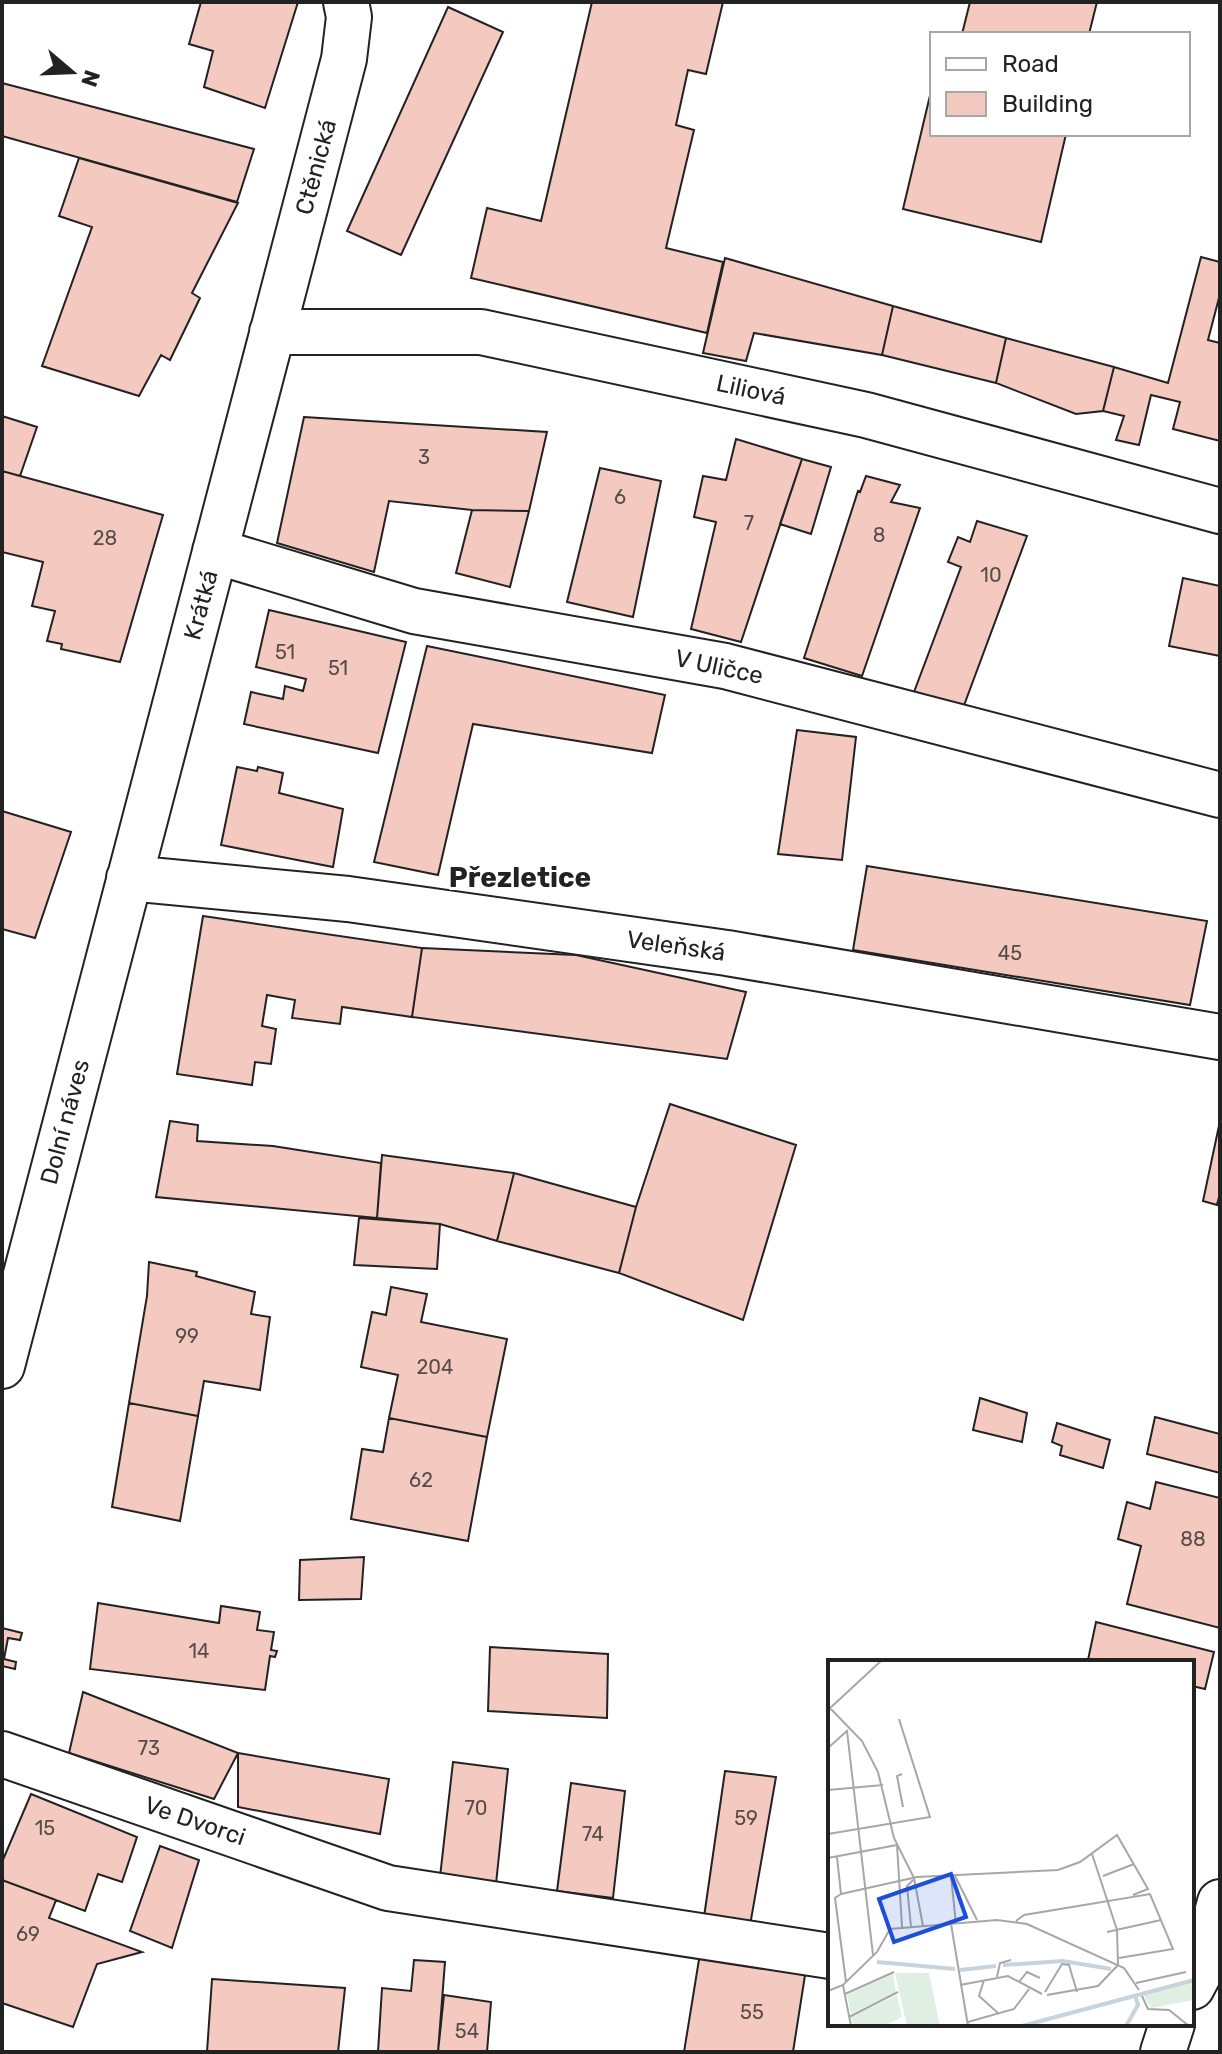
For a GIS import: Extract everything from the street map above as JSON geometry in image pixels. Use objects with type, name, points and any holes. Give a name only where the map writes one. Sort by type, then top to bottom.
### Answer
[{"type":"street","name":"Ctěnická","points":[[272,332],[344,59],[349,17],[346,2]]},
{"type":"street","name":"Liliová","points":[[272,332],[481,332],[866,415],[1220,511]]},
{"type":"street","name":"Krátká","points":[[129,878],[272,332]]},
{"type":"street","name":"V Uličce","points":[[215,551],[414,611],[725,666],[1220,795]]},
{"type":"street","name":"Veleňská","points":[[129,878],[348,899],[712,951],[1220,1037]]},
{"type":"street","name":"Dolní náves","points":[[2,1366],[129,878]]},
{"type":"street","name":"Ve Dvorci","points":[[2,1754],[388,1888],[828,1956]]},
{"type":"street","points":[[1194,1983],[1202,1968],[1220,1902]]},
{"type":"building","points":[[201,2],[298,2],[265,108],[204,87],[213,51],[189,44]]},
{"type":"building","points":[[592,2],[723,2],[706,74],[688,70],[676,125],[694,130],[666,248],[723,262],[707,333],[471,278],[487,208],[541,221]]},
{"type":"building","points":[[970,2],[1097,2],[1090,32],[962,32]]},
{"type":"building","points":[[448,7],[503,32],[401,255],[347,231]]},
{"type":"building","points":[[2,83],[254,149],[237,202],[2,136]]},
{"type":"building","points":[[930,95],[930,136],[1066,136],[1041,242],[903,209]]},
{"type":"building","points":[[79,158],[238,203],[192,293],[200,298],[170,360],[161,355],[139,396],[42,366],[92,227],[59,216]]},
{"type":"building","points":[[1201,257],[1220,262],[1220,294],[1208,340],[1220,343],[1220,441],[1173,429],[1180,402],[1151,395],[1139,445],[1116,440],[1124,416],[1103,411],[1114,367],[1168,383]]},
{"type":"building","points":[[725,258],[893,306],[882,355],[754,333],[746,361],[703,353]]},
{"type":"building","points":[[893,306],[1006,338],[996,383],[882,355]]},
{"type":"building","points":[[1006,338],[1114,367],[1103,411],[1076,414],[996,383]]},
{"type":"building","points":[[2,416],[37,427],[20,476],[2,471]]},
{"type":"building","points":[[304,417],[547,432],[529,511],[472,510],[389,501],[374,572],[277,543]]},
{"type":"building","points":[[736,439],[802,459],[741,642],[691,629],[716,522],[694,517],[703,476],[726,480]]},
{"type":"building","points":[[802,459],[831,467],[811,534],[780,524]]},
{"type":"building","points":[[600,468],[661,481],[633,617],[567,602]]},
{"type":"building","points":[[2,471],[163,515],[120,662],[61,649],[62,644],[47,641],[55,611],[32,606],[43,562],[2,552]]},
{"type":"building","points":[[866,476],[900,485],[891,502],[920,508],[862,676],[804,658],[858,491]]},
{"type":"building","points":[[472,510],[529,511],[510,587],[456,573]]},
{"type":"building","points":[[977,521],[1027,536],[963,708],[914,692],[961,567],[948,562],[958,537],[970,542]]},
{"type":"building","points":[[1183,578],[1220,586],[1220,656],[1169,646]]},
{"type":"building","points":[[269,610],[406,642],[378,753],[244,724],[251,692],[283,699],[285,686],[303,691],[306,679],[256,667]]},
{"type":"building","points":[[427,646],[665,695],[652,753],[473,724],[438,875],[374,862]]},
{"type":"building","points":[[797,730],[856,737],[842,860],[778,854]]},
{"type":"building","points":[[237,767],[257,771],[258,767],[283,773],[279,793],[343,809],[333,867],[221,845]]},
{"type":"building","points":[[2,811],[71,832],[35,938],[2,929]]},
{"type":"building","points":[[867,866],[1207,921],[1190,1005],[853,950]]},
{"type":"building","points":[[203,916],[422,948],[412,1017],[342,1007],[340,1024],[292,1018],[295,1000],[267,995],[262,1026],[276,1029],[271,1064],[255,1062],[252,1085],[177,1074]]},
{"type":"building","points":[[422,948],[576,955],[746,992],[727,1059],[412,1017]]},
{"type":"building","points":[[670,1104],[796,1145],[743,1320],[619,1273],[636,1207]]},
{"type":"building","points":[[170,1121],[198,1125],[197,1141],[273,1146],[381,1163],[377,1218],[156,1197]]},
{"type":"building","points":[[1220,1121],[1220,1193],[1217,1205],[1203,1201]]},
{"type":"building","points":[[382,1155],[514,1173],[497,1241],[440,1224],[377,1218]]},
{"type":"building","points":[[514,1173],[636,1207],[619,1273],[497,1241]]},
{"type":"building","points":[[359,1218],[440,1224],[437,1269],[354,1265]]},
{"type":"building","points":[[149,1262],[197,1272],[196,1276],[255,1292],[251,1314],[270,1317],[260,1390],[204,1381],[198,1416],[129,1403],[147,1296]]},
{"type":"building","points":[[391,1287],[427,1294],[421,1322],[507,1339],[487,1437],[389,1418],[398,1375],[361,1367],[372,1312],[386,1315]]},
{"type":"building","points":[[980,1398],[1027,1413],[1022,1442],[973,1430]]},
{"type":"building","points":[[129,1403],[198,1416],[180,1521],[112,1507]]},
{"type":"building","points":[[1155,1417],[1220,1434],[1220,1473],[1147,1454]]},
{"type":"building","points":[[389,1418],[487,1437],[468,1541],[351,1519],[362,1449],[383,1452]]},
{"type":"building","points":[[1057,1423],[1110,1440],[1103,1468],[1060,1455],[1062,1446],[1052,1442]]},
{"type":"building","points":[[1156,1482],[1220,1498],[1220,1628],[1127,1604],[1141,1546],[1118,1539],[1127,1502],[1150,1509]]},
{"type":"building","points":[[364,1557],[361,1599],[299,1600],[300,1560]]},
{"type":"building","points":[[98,1603],[219,1623],[221,1606],[260,1612],[257,1630],[274,1632],[271,1650],[277,1651],[275,1657],[270,1656],[265,1690],[90,1669]]},
{"type":"building","points":[[1096,1622],[1214,1652],[1205,1689],[1194,1686],[1194,1660],[1088,1660]]},
{"type":"building","points":[[2,1628],[22,1633],[20,1640],[8,1638],[4,1659],[16,1662],[15,1669],[2,1666]]},
{"type":"building","points":[[490,1647],[608,1654],[607,1718],[488,1711]]},
{"type":"building","points":[[83,1692],[238,1753],[214,1799],[69,1753]]},
{"type":"building","points":[[238,1753],[389,1779],[380,1834],[238,1807]]},
{"type":"building","points":[[453,1762],[508,1769],[496,1884],[440,1877]]},
{"type":"building","points":[[725,1771],[776,1777],[748,1937],[702,1931]]},
{"type":"building","points":[[571,1783],[625,1791],[613,1898],[557,1891]]},
{"type":"building","points":[[31,1794],[137,1837],[122,1882],[98,1874],[85,1911],[2,1880],[2,1862]]},
{"type":"building","points":[[160,1846],[199,1860],[172,1948],[130,1931]]},
{"type":"building","points":[[2,1880],[56,1900],[49,1918],[142,1952],[97,1964],[73,2027],[2,2003]]},
{"type":"building","points":[[702,1941],[808,1956],[793,2052],[684,2052]]},
{"type":"building","points":[[414,1960],[445,1962],[438,2052],[378,2052],[382,1988],[411,1991]]},
{"type":"building","points":[[212,1979],[345,1988],[338,2052],[207,2052]]},
{"type":"building","points":[[444,1995],[491,2002],[487,2052],[438,2052]]},
{"type":"district","name":"Přezletice","points":[[520,877]]}]
